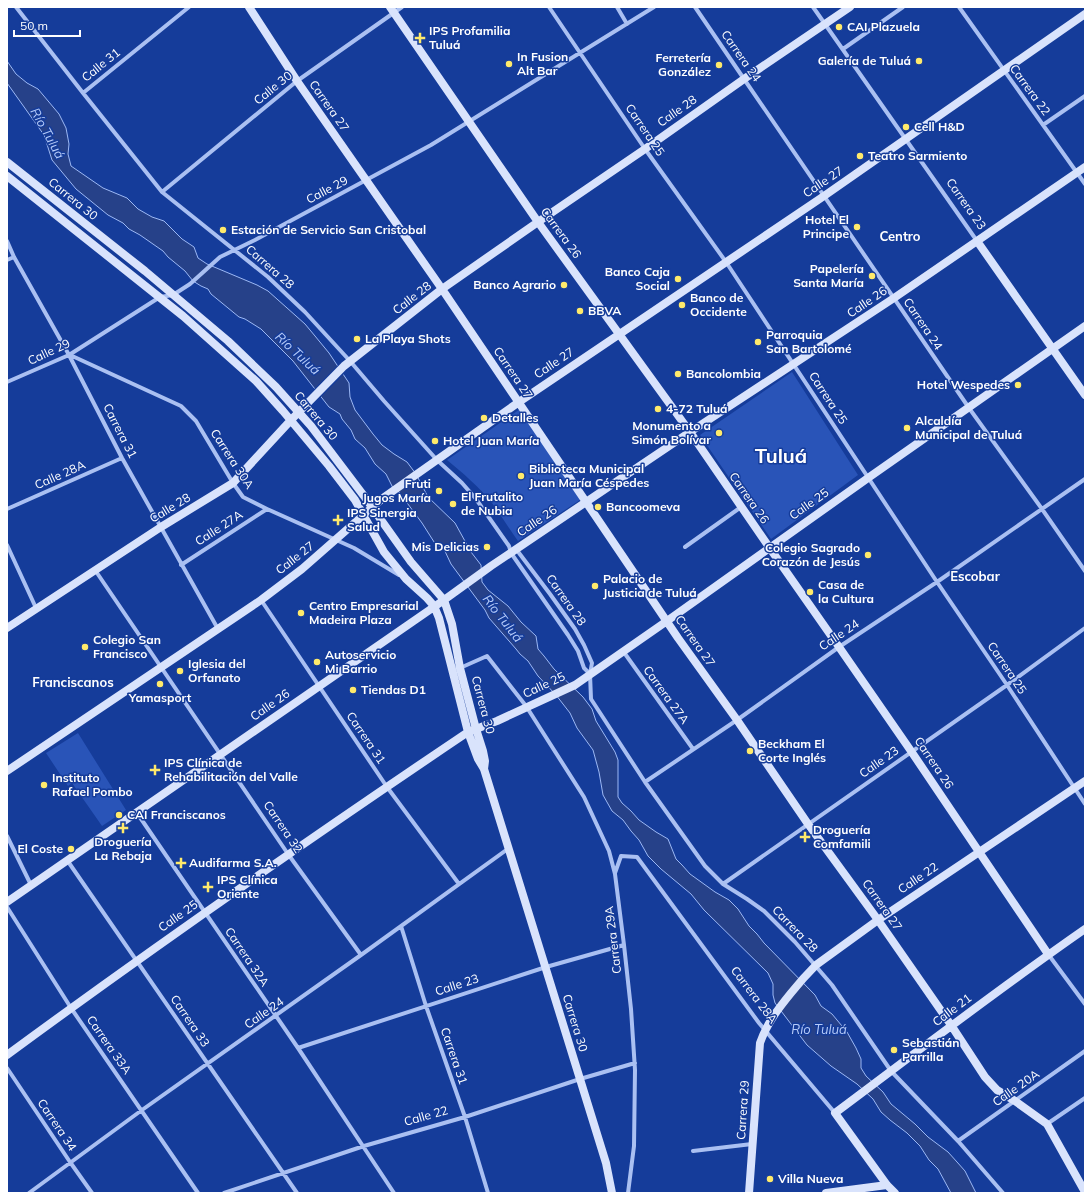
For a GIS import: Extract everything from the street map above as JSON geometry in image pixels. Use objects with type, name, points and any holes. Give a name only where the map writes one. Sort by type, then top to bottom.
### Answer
[{"type":"street","name":"Carrera 28","points":[[16,7],[162,192],[278,285],[305,312],[347,364],[384,401],[437,460],[476,498],[512,549],[568,635],[578,651],[584,668],[590,674]]},
{"type":"street","name":"Calle 31","points":[[83,93],[189,7]]},
{"type":"street","name":"Carrera 27","points":[[249,7],[297,80],[442,289],[667,621],[808,824],[878,920],[985,1077],[997,1090],[1047,1124],[1083,1181],[1085,1192]]},
{"type":"street","name":"Calle 30","points":[[162,192],[297,80],[392,10],[402,7]]},
{"type":"street","name":"Carrera 25","points":[[548,7],[645,149],[726,262],[937,582],[1008,685],[1085,804]]},
{"type":"street","points":[[617,7],[627,24]]},
{"type":"street","name":"Calle 29","points":[[7,382],[69,355],[160,298],[173,295],[190,284],[220,257],[367,181],[470,122],[654,7]]},
{"type":"street","name":"Carrera 24","points":[[695,7],[968,408],[1042,509],[1085,572]]},
{"type":"street","name":"Carrera 23","points":[[813,7],[1085,395]]},
{"type":"street","name":"Calle 28","points":[[7,628],[161,527],[234,483],[291,420],[347,364],[442,289],[850,7]]},
{"type":"street","points":[[843,49],[903,7]]},
{"type":"street","name":"Carrera 22","points":[[959,7],[1085,184]]},
{"type":"street","name":"Carrera 26","points":[[392,10],[538,222],[690,432],[840,647],[1048,954],[1085,1004]]},
{"type":"street","name":"Calle 27","points":[[7,771],[260,600],[302,569],[383,498],[519,402],[906,140],[1003,70],[1085,14]]},
{"type":"street","points":[[1043,125],[1085,96]]},
{"type":"street","name":"Carrera 30","points":[[7,162],[173,295],[243,355],[299,412],[348,474],[411,562],[444,600],[452,624],[460,668],[483,751],[485,761],[484,769]]},
{"type":"street","name":"Calle 26","points":[[7,902],[444,600],[512,549],[587,502],[690,432],[894,298],[1085,167]]},
{"type":"street","name":"Carrera 30","points":[[7,176],[197,328],[246,371],[316,449],[355,500],[384,552],[406,579],[423,593],[434,606],[439,618],[468,732],[478,759],[484,769],[509,848],[606,1163],[612,1193]]},
{"type":"street","name":"Carrera 31","points":[[7,241],[14,257],[69,355],[122,458],[218,629]]},
{"type":"street","points":[[7,260],[14,257]]},
{"type":"street","name":"Calle 25","points":[[7,1055],[205,912],[468,732],[497,721],[574,684],[623,652],[769,547],[1085,326]]},
{"type":"street","name":"Carrera 30A","points":[[69,355],[181,406],[196,422],[243,496],[365,553],[406,579]]},
{"type":"street","name":"Calle 28A","points":[[7,509],[122,458]]},
{"type":"street","name":"Calle 24","points":[[645,782],[1085,479]]},
{"type":"street","points":[[685,547],[741,506]]},
{"type":"street","name":"Calle 27A","points":[[181,565],[267,508]]},
{"type":"street","points":[[7,545],[36,608]]},
{"type":"street","name":"Carrera 28","points":[[512,549],[550,594],[578,635],[592,663],[590,674],[591,699],[645,782],[705,866],[723,884],[747,898],[764,911],[783,929],[816,965],[832,985],[891,1071],[958,1141],[1003,1193]]},
{"type":"street","name":"Carrera 32","points":[[95,570],[288,854],[361,955]]},
{"type":"street","name":"Carrera 31","points":[[260,600],[386,787],[459,884]]},
{"type":"street","name":"Calle 23","points":[[723,884],[911,751],[1008,685],[1085,628]]},
{"type":"street","name":"Carrera 27A","points":[[623,652],[693,749]]},
{"type":"street","points":[[460,668],[487,656],[530,705]]},
{"type":"street","name":"Carrera 29A","points":[[530,705],[584,797],[609,851],[615,874],[631,1009],[635,1063],[634,1146],[628,1193]]},
{"type":"street","name":"Calle 22","points":[[765,1030],[776,1012],[807,973],[816,965],[878,920],[1085,781]]},
{"type":"street","name":"Carrera 32A","points":[[136,812],[298,1048],[394,1193]]},
{"type":"street","points":[[7,836],[31,885]]},
{"type":"street","name":"Calle 24","points":[[29,1193],[142,1110],[276,1016],[509,848]]},
{"type":"street","name":"Carrera 28A","points":[[615,874],[621,856],[637,857],[765,1030],[835,1113],[887,1185],[895,1193]]},
{"type":"street","name":"Carrera 33","points":[[68,860],[297,1193]]},
{"type":"street","name":"Carrera 33A","points":[[7,907],[71,1008],[198,1193]]},
{"type":"street","name":"Carrera 31","points":[[401,926],[426,1006],[465,1117],[488,1193]]},
{"type":"street","name":"Calle 21","points":[[835,1113],[951,1025],[1048,954],[1085,929]]},
{"type":"street","name":"Calle 23","points":[[298,1048],[546,967],[624,945]]},
{"type":"street","name":"Carrera 29","points":[[749,1193],[759,1053],[760,1043],[765,1030]]},
{"type":"street","name":"Calle 20A","points":[[958,1141],[1085,1052]]},
{"type":"street","name":"Calle 22","points":[[224,1193],[364,1146],[465,1117],[580,1079],[635,1063]]},
{"type":"street","name":"Carrera 34","points":[[7,1068],[92,1193]]},
{"type":"street","points":[[1047,1124],[1085,1098]]},
{"type":"street","points":[[693,1151],[753,1144]]},
{"type":"street","points":[[826,1193],[887,1185]]},
{"type":"shaded area","points":[[792,372],[858,475],[771,539],[700,435]]},
{"type":"shaded area","points":[[520,409],[580,500],[518,541],[487,497],[471,480],[447,460]]},
{"type":"shaded area","points":[[78,733],[126,810],[102,826],[72,783],[68,786],[46,753]]},
{"type":"water","name":"Río Tuluá","points":[[7,61],[16,74],[27,83],[38,89],[59,114],[66,128],[69,144],[68,154],[71,166],[103,188],[127,198],[138,209],[152,217],[164,221],[182,239],[194,247],[198,258],[207,264],[268,291],[305,324],[329,353],[349,383],[350,397],[355,410],[373,434],[382,445],[407,462],[416,474],[428,497],[455,523],[471,552],[481,565],[482,582],[488,590],[508,606],[521,622],[536,636],[538,649],[554,669],[583,697],[592,709],[596,721],[615,752],[618,760],[618,797],[622,803],[639,820],[668,839],[676,859],[690,874],[729,900],[738,909],[749,926],[764,943],[815,995],[821,1006],[832,1014],[847,1032],[861,1059],[861,1068],[866,1076],[883,1092],[891,1104],[928,1137],[948,1152],[965,1171],[976,1193],[951,1193],[938,1169],[929,1160],[920,1146],[907,1133],[881,1112],[873,1099],[857,1084],[831,1066],[807,1045],[775,1003],[773,984],[768,973],[704,910],[691,894],[648,856],[639,840],[623,820],[612,811],[603,795],[593,750],[577,728],[570,713],[538,676],[528,661],[520,654],[489,618],[485,610],[451,564],[443,547],[436,545],[399,492],[394,490],[386,474],[375,464],[365,448],[355,439],[351,430],[340,414],[329,407],[293,361],[261,329],[239,317],[211,294],[208,289],[193,281],[185,271],[163,251],[129,229],[123,223],[108,215],[76,189],[52,160],[44,135],[7,83]]},
{"type":"pier","points":[[339,364],[345,373],[320,398],[313,390]]},
{"type":"place","name":"CAI Plazuela","points":[[839,27]]},
{"type":"place","name":"IPS Profamilia Tuluá","points":[[420,38]]},
{"type":"place","name":"Galería de Tuluá","points":[[919,61]]},
{"type":"place","name":"In Fusion Alt Bar","points":[[509,64]]},
{"type":"place","name":"Ferretería González","points":[[719,65]]},
{"type":"place","name":"Cell H&D","points":[[906,127]]},
{"type":"place","name":"Teatro Sarmiento","points":[[860,156]]},
{"type":"place","name":"Hotel El Principe","points":[[857,227]]},
{"type":"place","name":"Estación de Servicio San Cristobal","points":[[223,230]]},
{"type":"place","name":"Papelería Santa María","points":[[872,276]]},
{"type":"place","name":"Banco Caja Social","points":[[678,279]]},
{"type":"place","name":"Banco Agrario","points":[[564,285]]},
{"type":"place","name":"Banco de Occidente","points":[[682,305]]},
{"type":"place","name":"BBVA","points":[[580,311]]},
{"type":"place","name":"La Playa Shots","points":[[357,339]]},
{"type":"place","name":"Parroquia San Bartolomé","points":[[758,342]]},
{"type":"place","name":"Bancolombia","points":[[678,374]]},
{"type":"place","name":"Hotel Wespedes","points":[[1018,385]]},
{"type":"place","name":"4-72 Tuluá","points":[[658,409]]},
{"type":"place","name":"Detalles","points":[[484,418]]},
{"type":"place","name":"Alcaldía Municipal de Tuluá","points":[[907,428]]},
{"type":"place","name":"Monumento a Simón Bolívar","points":[[719,433]]},
{"type":"place","name":"Hotel Juan María","points":[[435,441]]},
{"type":"place","name":"Biblioteca Municipal Juan María Céspedes","points":[[521,476]]},
{"type":"place","name":"Fruti Jugos María","points":[[439,491]]},
{"type":"place","name":"El Frutalito de Nubia","points":[[453,504]]},
{"type":"place","name":"Bancoomeva","points":[[598,507]]},
{"type":"place","name":"IPS Sinergia Salud","points":[[338,520]]},
{"type":"place","name":"Mis Delicias","points":[[487,547]]},
{"type":"place","name":"Colegio Sagrado Corazón de Jesús","points":[[868,555]]},
{"type":"place","name":"Palacio de Justicia de Tuluá","points":[[595,586]]},
{"type":"place","name":"Casa de la Cultura","points":[[810,592]]},
{"type":"place","name":"Centro Empresarial Madeira Plaza","points":[[301,613]]},
{"type":"place","name":"Colegio San Francisco","points":[[85,647]]},
{"type":"place","name":"Autoservicio Mi Barrio","points":[[317,662]]},
{"type":"place","name":"Iglesia del Orfanato","points":[[180,671]]},
{"type":"place","name":"Yamasport","points":[[160,684]]},
{"type":"place","name":"Tiendas D1","points":[[353,690]]},
{"type":"place","name":"Beckham El Corte Inglés","points":[[750,751]]},
{"type":"place","name":"IPS Clínica de Rehabilitación del Valle","points":[[155,770]]},
{"type":"place","name":"Instituto Rafael Pombo","points":[[44,785]]},
{"type":"place","name":"CAI Franciscanos","points":[[119,815]]},
{"type":"place","name":"Droguería La Rebaja","points":[[123,828]]},
{"type":"place","name":"Droguería Comfamili","points":[[805,837]]},
{"type":"place","name":"El Coste","points":[[71,849]]},
{"type":"place","name":"Audifarma S.A.","points":[[181,863]]},
{"type":"place","name":"IPS Clínica Oriente","points":[[208,887]]},
{"type":"place","name":"Sebastián Parrilla","points":[[894,1050]]},
{"type":"place","name":"Villa Nueva","points":[[770,1179]]},
{"type":"district","name":"Centro","points":[[900,236]]},
{"type":"district","name":"Tuluá","points":[[781,456]]},
{"type":"district","name":"Escobar","points":[[975,576]]},
{"type":"district","name":"Franciscanos","points":[[73,682]]}]
